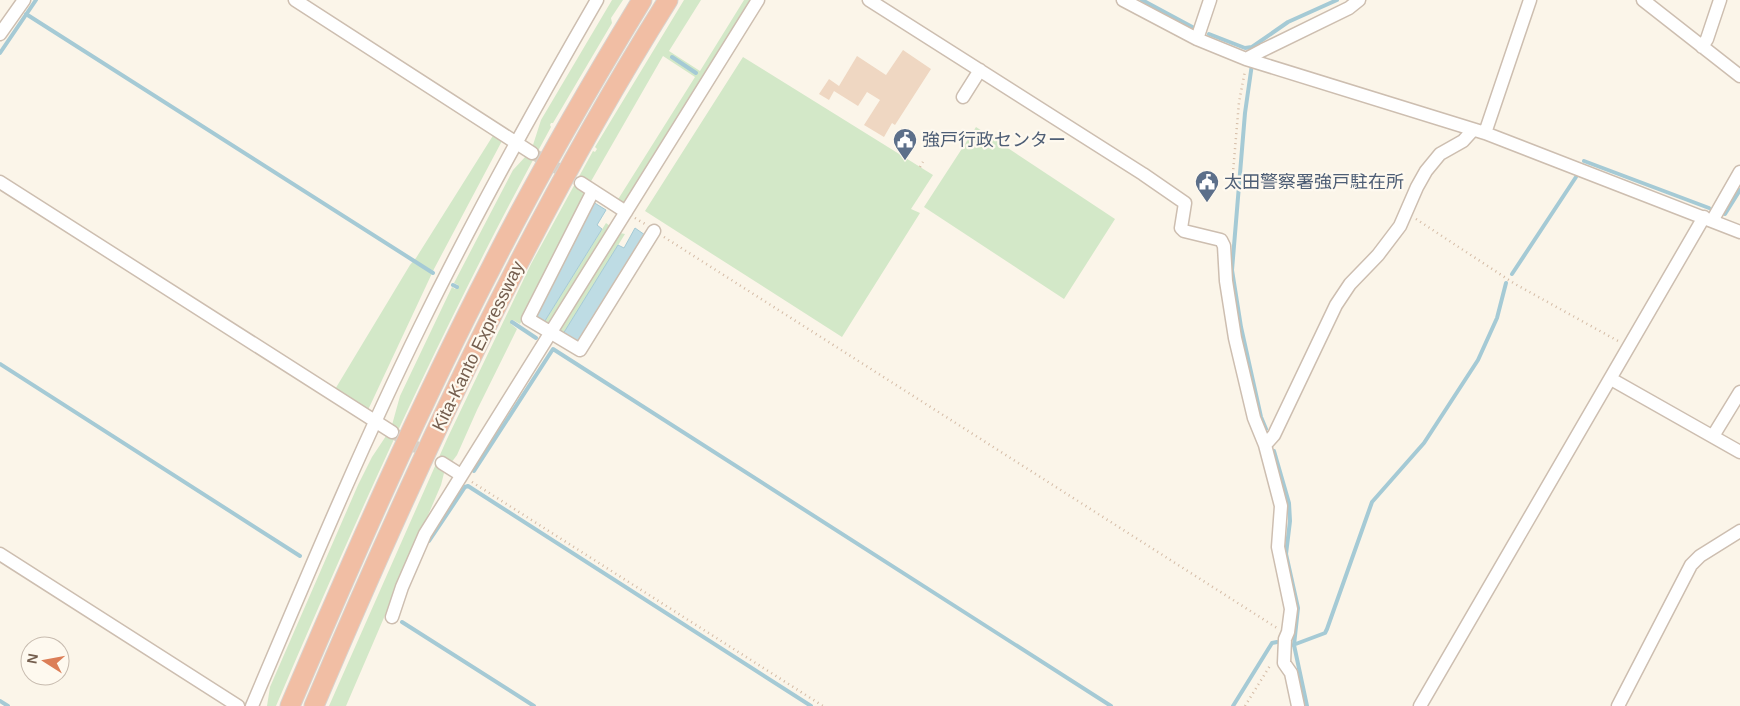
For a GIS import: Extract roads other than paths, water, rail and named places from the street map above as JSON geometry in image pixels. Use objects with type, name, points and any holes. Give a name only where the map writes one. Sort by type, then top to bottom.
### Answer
[{"type":"highway","name":"Kita-Kanto Expressway","points":[[290,706],[413,428],[491,267],[552,152],[642,0]]},
{"type":"highway","name":"Kita-Kanto Expressway","points":[[314,706],[446,409],[508,284],[572,162],[628,64],[668,0]]},
{"type":"street","points":[[294,0],[532,153]]},
{"type":"street","points":[[252,706],[375,421],[459,248],[516,142],[597,0]]},
{"type":"street","points":[[392,617],[402,587],[425,534],[758,0]]},
{"type":"street","points":[[869,0],[1143,174],[1185,203],[1181,224],[1181,228],[1184,231],[1221,240],[1224,246],[1226,282],[1235,338],[1254,418],[1265,446],[1281,506],[1278,547],[1291,609],[1288,632],[1284,643],[1284,663],[1291,673],[1298,706]]},
{"type":"street","points":[[1123,0],[1196,39],[1246,59],[1479,131],[1740,232]]},
{"type":"street","points":[[1196,39],[1210,0]]},
{"type":"street","points":[[1246,59],[1349,8],[1359,0]]},
{"type":"street","points":[[1265,446],[1274,435],[1336,305],[1350,284],[1378,255],[1400,226],[1426,171],[1440,154],[1479,131],[1530,0]]},
{"type":"street","points":[[1643,0],[1740,76]]},
{"type":"street","points":[[1702,46],[1707,39],[1720,0]]},
{"type":"street","points":[[0,34],[21,3]]},
{"type":"street","points":[[963,97],[980,70]]},
{"type":"street","points":[[1420,706],[1629,347],[1708,219],[1740,172]]},
{"type":"street","points":[[0,182],[392,432]]},
{"type":"street","points":[[581,183],[626,212]]},
{"type":"street","points":[[593,191],[528,319],[580,350],[654,231]]},
{"type":"street","points":[[1611,379],[1740,452]]},
{"type":"street","points":[[1713,436],[1740,392]]},
{"type":"street","points":[[442,463],[461,475]]},
{"type":"street","points":[[1618,706],[1692,565],[1700,556],[1740,531]]},
{"type":"street","points":[[0,554],[238,706]]},
{"type":"water","points":[[593,202],[606,210],[597,225],[602,229],[543,324],[534,316]]},
{"type":"water","points":[[635,228],[645,235],[579,343],[563,334],[618,245],[624,248]]},
{"type":"waterway","points":[[0,53],[36,0]]},
{"type":"waterway","points":[[1142,0],[1196,29]]},
{"type":"waterway","points":[[1209,34],[1245,48],[1252,47],[1288,22],[1337,0]]},
{"type":"waterway","points":[[26,14],[433,273]]},
{"type":"waterway","points":[[672,57],[696,73]]},
{"type":"waterway","points":[[1252,64],[1245,113],[1232,270],[1241,327],[1261,417],[1266,429]]},
{"type":"waterway","points":[[1584,161],[1709,208]]},
{"type":"waterway","points":[[1512,274],[1576,177]]},
{"type":"waterway","points":[[1725,214],[1740,190]]},
{"type":"waterway","points":[[1293,645],[1325,633],[1372,502],[1424,443],[1478,360],[1497,318],[1506,283]]},
{"type":"waterway","points":[[453,285],[457,287]]},
{"type":"waterway","points":[[512,322],[536,338]]},
{"type":"waterway","points":[[474,471],[553,349],[1111,706]]},
{"type":"waterway","points":[[0,364],[300,556]]},
{"type":"waterway","points":[[1274,451],[1289,503],[1290,521],[1286,554],[1298,608],[1294,645],[1307,706]]},
{"type":"waterway","points":[[429,541],[465,487],[468,486],[811,706]]},
{"type":"waterway","points":[[402,622],[534,706]]},
{"type":"waterway","points":[[1233,706],[1272,643],[1277,642]]},
{"type":"waterway","points":[[0,701],[8,706]]},
{"type":"tunnel","points":[[532,153],[581,183]]},
{"type":"tunnel","points":[[392,432],[442,463]]},
{"type":"place","name":"強戸行政センター","points":[[905,161]]},
{"type":"place","name":"太田警察署強戸駐在所","points":[[1207,203]]}]
